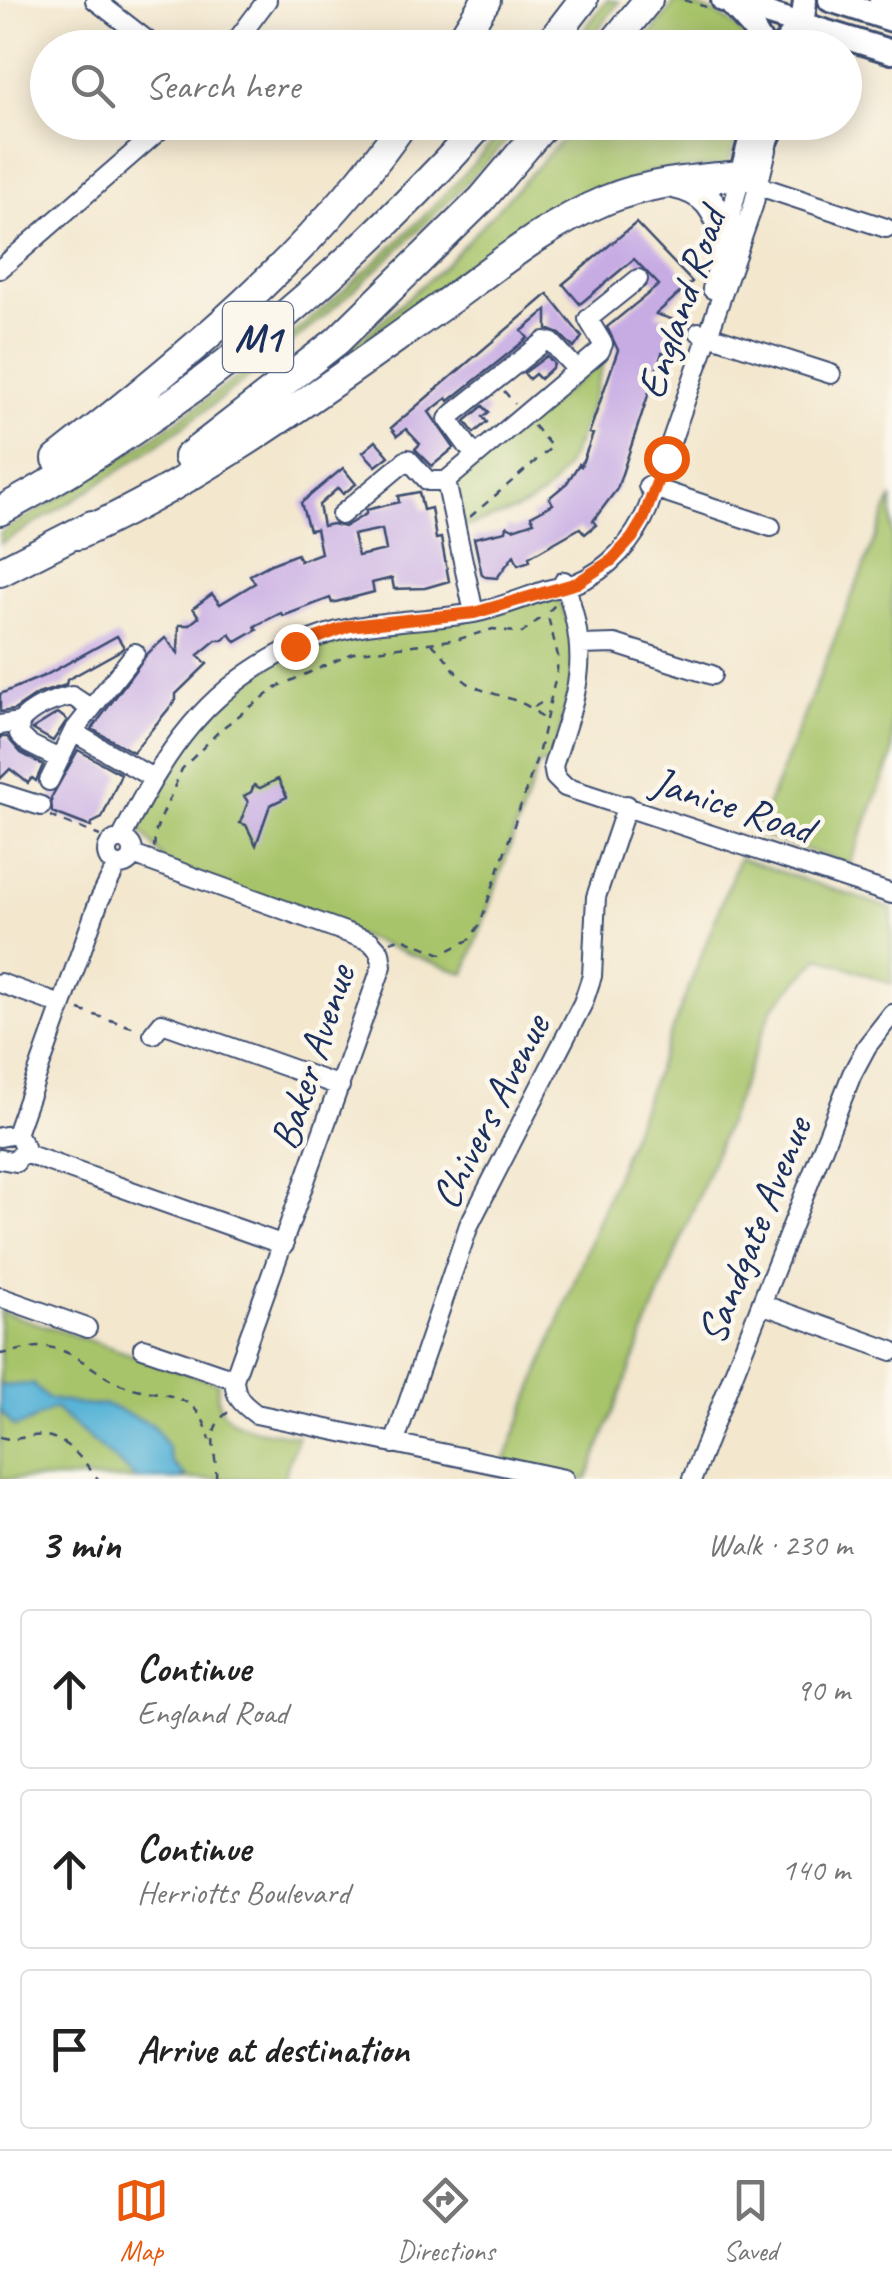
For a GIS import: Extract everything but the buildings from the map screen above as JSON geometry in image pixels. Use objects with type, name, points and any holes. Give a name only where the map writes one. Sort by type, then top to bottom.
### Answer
[{"type":"highway","points":[[456,30],[462,0]]},
{"type":"highway","points":[[465,30],[486,0]]},
{"type":"highway","points":[[560,30],[583,0]]},
{"type":"highway","points":[[624,30],[648,0]]},
{"type":"highway","points":[[884,0],[892,4]]},
{"type":"highway","points":[[0,502],[83,439],[273,276],[350,194],[390,140]]},
{"type":"highway","name":"M1","points":[[0,510],[102,448],[249,344],[392,219],[466,140]]},
{"type":"highway","name":"M1","points":[[0,572],[78,535],[170,470],[337,341],[482,199],[532,140]]},
{"type":"highway","points":[[78,535],[129,512],[286,414],[548,228],[607,200],[668,182],[750,180]]},
{"type":"highway","points":[[668,182],[708,198],[732,242]]},
{"type":"main road","points":[[724,4],[774,0]]},
{"type":"main road","points":[[802,30],[806,0]]},
{"type":"main road","points":[[830,0],[892,20]]},
{"type":"main road","points":[[724,4],[787,30]]},
{"type":"main road","points":[[724,4],[754,30]]},
{"type":"main road","points":[[862,47],[892,52]]},
{"type":"main road","points":[[750,180],[762,140]]},
{"type":"street","points":[[95,0],[134,30]]},
{"type":"street","points":[[245,30],[268,0]]},
{"type":"street","points":[[0,269],[148,140]]},
{"type":"street","points":[[750,180],[886,228]]},
{"type":"street","name":"England Road","points":[[125,860],[110,860],[110,844],[121,839],[152,777],[180,737],[219,696],[295,646],[349,626],[474,613],[559,590],[616,549],[641,524],[750,180]]},
{"type":"street","points":[[341,515],[408,459],[428,481],[446,480],[600,351],[604,344],[588,319],[638,279]]},
{"type":"street","points":[[704,333],[831,374]]},
{"type":"street","points":[[475,456],[448,419],[545,341],[552,343],[577,370]]},
{"type":"street","points":[[446,480],[474,613]]},
{"type":"street","points":[[651,487],[771,526]]},
{"type":"street","points":[[559,590],[580,645],[615,644],[712,676]]},
{"type":"street","name":"Janice Road","points":[[580,645],[580,682],[553,766],[554,777],[565,788],[892,894]]},
{"type":"street","points":[[49,781],[73,732],[135,653]]},
{"type":"street","points":[[0,725],[20,722],[30,712],[60,698],[72,696],[90,708]]},
{"type":"street","points":[[20,722],[19,734],[28,744],[58,759]]},
{"type":"street","points":[[73,732],[152,777]]},
{"type":"street","points":[[0,793],[41,806]]},
{"type":"street","name":"Chivers Avenue","points":[[394,1444],[469,1225],[583,1003],[594,962],[596,897],[626,806]]},
{"type":"street","points":[[2,1166],[16,1162],[24,1153],[24,1142],[8,1136],[99,900],[125,860]]},
{"type":"street","name":"Baker Avenue","points":[[125,860],[152,862],[370,941],[378,947],[382,966],[234,1379]]},
{"type":"street","points":[[0,983],[61,1004]]},
{"type":"street","name":"Sandgate Avenue","points":[[692,1479],[852,1074],[867,1046],[892,1014]]},
{"type":"street","points":[[159,1022],[340,1086]]},
{"type":"street","points":[[24,1153],[284,1245]]},
{"type":"street","points":[[0,1297],[87,1328]]},
{"type":"street","points":[[762,1304],[892,1351]]},
{"type":"street","points":[[143,1348],[234,1379],[235,1392],[242,1404],[256,1414],[564,1479]]},
{"type":"path","points":[[684,0],[724,4]]},
{"type":"path","points":[[454,522],[467,520],[552,447],[495,380]]},
{"type":"path","points":[[152,862],[156,830],[182,769],[221,729],[277,687],[354,653],[430,644],[493,629],[522,633],[548,613],[559,590]]},
{"type":"path","points":[[392,952],[390,942],[402,938],[440,954],[469,940],[480,924],[538,755],[558,656],[548,613]]},
{"type":"path","points":[[430,644],[446,655],[457,674],[469,684],[532,707],[544,722]]},
{"type":"path","points":[[532,707],[544,704],[551,693]]},
{"type":"path","points":[[41,806],[46,814],[100,836]]},
{"type":"path","points":[[61,1004],[159,1022]]},
{"type":"path","points":[[0,1354],[46,1347],[69,1353],[113,1381],[180,1397],[206,1422],[216,1479]]},
{"type":"path","points":[[210,1442],[218,1419],[242,1404]]},
{"type":"path","points":[[0,1437],[15,1440],[52,1436],[67,1445],[98,1479]]},
{"type":"green space","points":[[607,0],[619,2],[597,30],[584,30]]},
{"type":"green space","points":[[676,1],[710,11],[739,30],[654,30]]},
{"type":"green space","points":[[494,140],[507,140],[404,244],[278,354],[143,454],[0,544],[0,533],[140,446],[273,350],[397,242]]},
{"type":"green space","points":[[562,140],[736,140],[728,165],[649,172],[618,186],[301,391],[442,268]]},
{"type":"green space","points":[[605,359],[582,432],[555,482],[524,506],[461,528],[454,484]]},
{"type":"green space","points":[[892,497],[892,757],[850,864],[756,834]]},
{"type":"green space","points":[[553,588],[580,645],[553,766],[539,764],[465,974],[173,870],[131,819],[179,737],[295,646],[474,613]]},
{"type":"green space","points":[[739,858],[892,909],[892,984],[820,957],[772,1009],[587,1479],[567,1479],[503,1465]]},
{"type":"green space","points":[[0,1311],[218,1383],[218,1399],[231,1420],[255,1430],[298,1436],[283,1479],[0,1479]]},
{"type":"water","points":[[32,1384],[48,1399],[91,1406],[105,1404],[153,1425],[167,1446],[172,1463],[186,1476],[137,1479],[54,1408],[14,1427],[0,1410],[0,1386]]},
{"type":"route","points":[[295,646],[349,626],[474,613],[577,583],[612,560],[632,538],[643,520],[666,458]]}]
